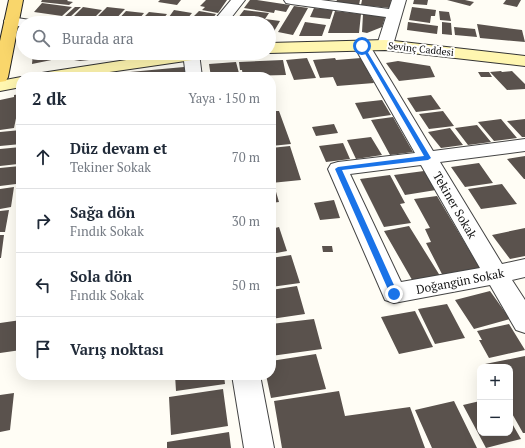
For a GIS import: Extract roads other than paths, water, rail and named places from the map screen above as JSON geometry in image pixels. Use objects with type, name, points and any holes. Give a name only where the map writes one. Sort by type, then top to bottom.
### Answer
[{"type":"main road","points":[[16,0],[17,16]]},
{"type":"main road","points":[[0,77],[16,28]]},
{"type":"main road","name":"Sevinç Caddesi","points":[[276,48],[385,45],[525,60]]},
{"type":"main road","points":[[79,72],[153,60]]},
{"type":"main road","points":[[0,86],[16,83]]},
{"type":"street","points":[[225,16],[238,0]]},
{"type":"street","points":[[291,0],[394,14]]},
{"type":"street","points":[[385,45],[399,0]]},
{"type":"street","name":"Tekiner Sokak","points":[[362,46],[525,322]]},
{"type":"street","points":[[191,60],[193,72]]},
{"type":"street","points":[[428,158],[525,145]]},
{"type":"street","name":"Doğangün Sokak","points":[[428,158],[338,169],[394,294],[496,275],[525,268]]},
{"type":"street","points":[[247,380],[259,448]]}]
